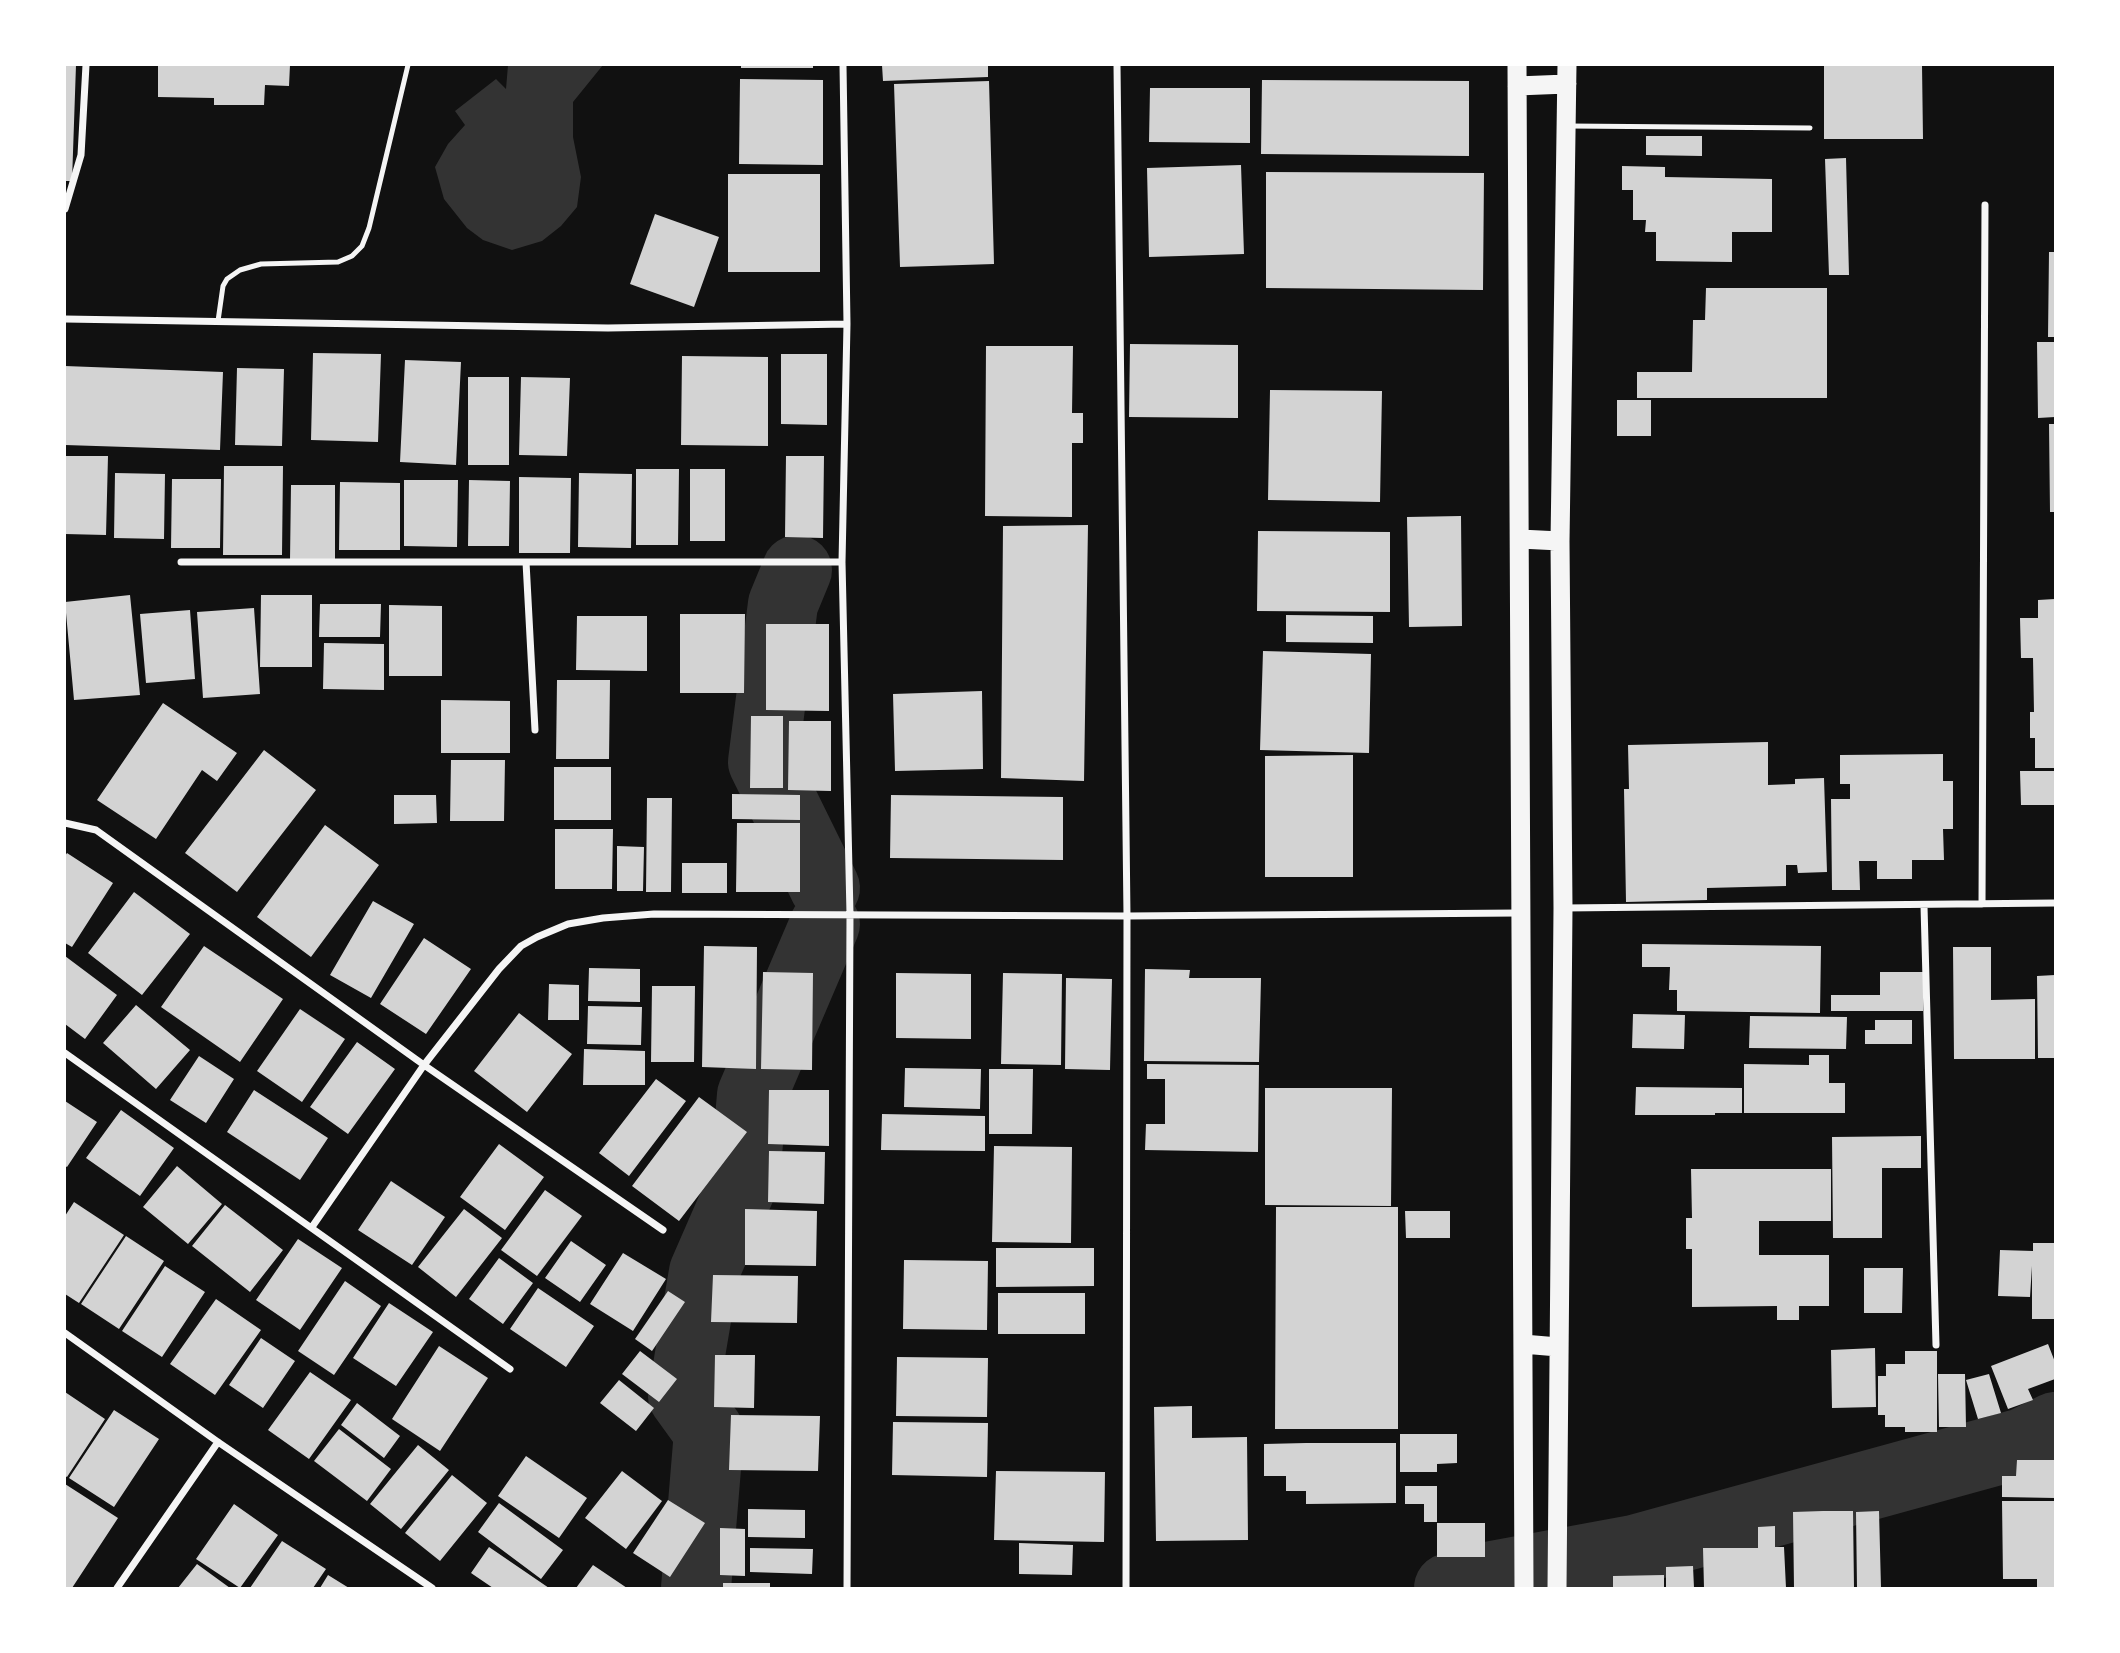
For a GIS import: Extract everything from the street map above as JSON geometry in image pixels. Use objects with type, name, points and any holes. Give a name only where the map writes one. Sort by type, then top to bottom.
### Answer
[{"type":"highway","points":[[1517,65],[1524,1588]]},
{"type":"highway","points":[[1517,86],[1567,74],[1560,541],[1563,908],[1557,1588]]},
{"type":"highway","points":[[1520,539],[1560,541]]},
{"type":"highway","points":[[1523,1344],[1558,1347]]},
{"type":"street","points":[[65,209],[81,155],[86,65]]},
{"type":"street","points":[[843,65],[847,324],[842,562],[850,914],[847,1588]]},
{"type":"street","points":[[1116,65],[1127,916],[1126,1588]]},
{"type":"street","points":[[1982,904],[1985,205]]},
{"type":"street","points":[[65,319],[608,328],[847,324]]},
{"type":"street","points":[[181,562],[842,562]]},
{"type":"street","points":[[526,562],[535,730]]},
{"type":"street","points":[[65,823],[96,830],[424,1065],[663,1230]]},
{"type":"street","points":[[1563,908],[2055,903]]},
{"type":"street","points":[[1924,905],[1936,1345]]},
{"type":"street","points":[[312,1227],[424,1065],[499,969],[521,946],[568,924],[654,914],[1127,916],[1522,912]]},
{"type":"street","points":[[65,1053],[510,1369]]},
{"type":"street","points":[[65,1333],[218,1442],[432,1588]]},
{"type":"street","points":[[117,1588],[218,1442]]},
{"type":"lane","points":[[218,321],[223,286],[227,279],[240,270],[261,264],[338,262],[352,256],[362,246],[369,228],[408,65]]},
{"type":"lane","points":[[1566,127],[1810,128]]},
{"type":"shaded area","points":[[508,65],[603,65],[573,102],[573,137],[581,177],[577,207],[561,226],[542,241],[512,250],[483,240],[467,228],[444,199],[435,167],[448,144],[465,125],[455,111],[496,79],[506,89]]},
{"type":"building","points":[[65,65],[76,65],[72,181],[65,181]]},
{"type":"building","points":[[158,65],[290,65],[289,86],[265,85],[264,105],[214,105],[214,98],[158,97]]},
{"type":"building","points":[[741,65],[813,65],[813,68],[741,68]]},
{"type":"building","points":[[882,65],[988,65],[988,77],[883,81]]},
{"type":"building","points":[[1824,65],[1922,65],[1923,139],[1824,139]]},
{"type":"building","points":[[740,79],[823,80],[823,165],[739,164]]},
{"type":"building","points":[[1262,80],[1469,81],[1469,156],[1261,154]]},
{"type":"building","points":[[989,81],[994,264],[900,267],[894,84]]},
{"type":"building","points":[[1150,88],[1250,88],[1250,143],[1149,142]]},
{"type":"building","points":[[1646,136],[1702,136],[1702,156],[1646,155]]},
{"type":"building","points":[[1846,158],[1849,275],[1829,275],[1825,159]]},
{"type":"building","points":[[1241,165],[1244,254],[1149,257],[1147,168]]},
{"type":"building","points":[[1622,166],[1665,167],[1665,177],[1772,179],[1772,232],[1732,232],[1732,262],[1656,261],[1656,232],[1645,232],[1646,220],[1633,220],[1633,190],[1622,190]]},
{"type":"building","points":[[1266,172],[1484,173],[1483,290],[1266,288]]},
{"type":"building","points":[[728,174],[820,174],[820,272],[728,272]]},
{"type":"building","points":[[655,214],[719,237],[694,307],[630,284]]},
{"type":"building","points":[[2049,252],[2055,252],[2055,337],[2048,337]]},
{"type":"building","points":[[1706,288],[1827,288],[1827,398],[1637,398],[1637,372],[1692,372],[1693,320],[1705,320]]},
{"type":"building","points":[[2037,342],[2055,342],[2055,417],[2038,418]]},
{"type":"building","points":[[1130,344],[1238,345],[1238,418],[1129,417]]},
{"type":"building","points":[[986,346],[1073,346],[1072,413],[1083,413],[1083,443],[1072,443],[1072,517],[985,516]]},
{"type":"building","points":[[313,353],[381,354],[378,442],[311,440]]},
{"type":"building","points":[[781,354],[827,354],[827,425],[781,424]]},
{"type":"building","points":[[682,356],[768,357],[768,446],[681,445]]},
{"type":"building","points":[[405,360],[461,362],[456,465],[400,462]]},
{"type":"building","points":[[65,366],[223,372],[220,450],[65,445]]},
{"type":"building","points":[[237,368],[284,369],[282,446],[235,445]]},
{"type":"building","points":[[468,377],[509,377],[509,465],[468,465]]},
{"type":"building","points":[[521,377],[570,378],[567,456],[519,455]]},
{"type":"building","points":[[1270,390],[1382,391],[1380,502],[1268,500]]},
{"type":"building","points":[[1617,400],[1651,400],[1651,436],[1617,436]]},
{"type":"building","points":[[2049,424],[2055,424],[2055,512],[2050,512]]},
{"type":"building","points":[[65,456],[108,456],[106,535],[65,534]]},
{"type":"building","points":[[786,456],[824,456],[823,538],[785,537]]},
{"type":"building","points":[[224,466],[283,466],[282,555],[223,555]]},
{"type":"building","points":[[636,469],[679,469],[678,545],[636,545]]},
{"type":"building","points":[[690,469],[725,469],[725,541],[690,541]]},
{"type":"building","points":[[115,473],[165,474],[164,539],[114,538]]},
{"type":"building","points":[[579,473],[632,474],[631,548],[578,547]]},
{"type":"building","points":[[519,477],[571,478],[570,553],[519,553]]},
{"type":"building","points":[[172,479],[221,479],[220,548],[171,548]]},
{"type":"building","points":[[404,480],[458,480],[457,547],[404,546]]},
{"type":"building","points":[[469,480],[510,481],[509,546],[468,546]]},
{"type":"building","points":[[340,482],[400,483],[400,550],[339,550]]},
{"type":"building","points":[[291,485],[335,485],[335,560],[290,560]]},
{"type":"building","points":[[1461,516],[1462,626],[1409,627],[1407,517]]},
{"type":"building","points":[[1088,525],[1084,781],[1001,778],[1003,526]]},
{"type":"building","points":[[1258,531],[1390,532],[1390,612],[1257,611]]},
{"type":"building","points":[[130,595],[140,695],[74,700],[65,602]]},
{"type":"building","points":[[261,595],[312,595],[312,667],[260,667]]},
{"type":"building","points":[[2055,599],[2055,768],[2035,768],[2035,738],[2030,738],[2030,712],[2034,712],[2033,658],[2021,658],[2020,618],[2038,618],[2038,600]]},
{"type":"building","points":[[320,604],[381,604],[380,637],[319,637]]},
{"type":"building","points":[[389,605],[442,606],[442,676],[389,676]]},
{"type":"building","points":[[254,608],[260,694],[203,698],[197,612]]},
{"type":"building","points":[[190,610],[195,679],[146,683],[140,614]]},
{"type":"building","points":[[680,614],[745,614],[744,693],[680,693]]},
{"type":"building","points":[[1286,615],[1373,616],[1373,643],[1286,642]]},
{"type":"building","points":[[577,616],[647,616],[647,671],[576,670]]},
{"type":"building","points":[[766,624],[829,624],[829,711],[766,710]]},
{"type":"building","points":[[324,643],[384,644],[384,690],[323,689]]},
{"type":"building","points":[[1263,651],[1371,654],[1369,753],[1260,750]]},
{"type":"building","points":[[557,680],[610,680],[609,759],[556,759]]},
{"type":"building","points":[[982,691],[983,769],[895,771],[893,694]]},
{"type":"building","points":[[441,700],[510,701],[510,753],[441,753]]},
{"type":"building","points":[[163,703],[237,753],[217,781],[202,770],[156,839],[97,800]]},
{"type":"building","points":[[751,716],[783,716],[783,788],[750,788]]},
{"type":"building","points":[[789,721],[831,721],[831,791],[788,790]]},
{"type":"building","points":[[1768,742],[1768,785],[1795,784],[1795,779],[1824,778],[1827,872],[1798,873],[1797,865],[1786,865],[1786,886],[1707,888],[1707,900],[1626,902],[1624,789],[1629,789],[1628,745]]},
{"type":"building","points":[[264,750],[316,790],[237,892],[185,853]]},
{"type":"building","points":[[1943,754],[1943,781],[1953,781],[1953,829],[1943,829],[1944,860],[1912,860],[1912,879],[1877,879],[1877,861],[1859,861],[1860,890],[1832,890],[1831,799],[1850,799],[1850,784],[1840,784],[1840,755]]},
{"type":"building","points":[[1353,755],[1353,877],[1265,877],[1265,756]]},
{"type":"building","points":[[451,760],[505,760],[504,821],[450,821]]},
{"type":"building","points":[[554,767],[611,767],[611,820],[554,820]]},
{"type":"building","points":[[2020,771],[2055,771],[2055,805],[2021,805]]},
{"type":"building","points":[[732,794],[800,795],[800,820],[732,819]]},
{"type":"building","points":[[394,795],[436,795],[437,823],[394,824]]},
{"type":"building","points":[[891,795],[1063,797],[1063,860],[890,858]]},
{"type":"building","points":[[647,798],[672,798],[671,892],[646,892]]},
{"type":"building","points":[[737,823],[800,823],[800,892],[736,892]]},
{"type":"building","points":[[325,825],[379,865],[311,957],[257,917]]},
{"type":"building","points":[[555,829],[613,829],[612,889],[555,889]]},
{"type":"building","points":[[617,846],[644,847],[643,891],[617,891]]},
{"type":"building","points":[[67,853],[113,883],[72,947],[65,943]]},
{"type":"building","points":[[682,863],[727,863],[727,893],[682,893]]},
{"type":"building","points":[[134,892],[190,934],[142,995],[88,953]]},
{"type":"building","points":[[373,901],[414,924],[371,998],[330,975]]},
{"type":"building","points":[[424,938],[471,969],[426,1034],[380,1004]]},
{"type":"building","points":[[1642,944],[1821,946],[1820,1013],[1677,1011],[1677,990],[1669,990],[1670,967],[1642,967]]},
{"type":"building","points":[[204,946],[283,999],[240,1062],[161,1007]]},
{"type":"building","points":[[704,946],[757,947],[756,1069],[702,1067]]},
{"type":"building","points":[[1953,947],[1991,947],[1991,1000],[2035,999],[2035,1059],[1954,1059]]},
{"type":"building","points":[[65,956],[117,995],[85,1039],[65,1024]]},
{"type":"building","points":[[589,968],[640,969],[640,1002],[588,1001]]},
{"type":"building","points":[[1145,969],[1190,970],[1189,978],[1261,978],[1259,1062],[1144,1061]]},
{"type":"building","points":[[763,972],[813,973],[812,1070],[761,1069]]},
{"type":"building","points":[[1880,972],[1923,972],[1923,1011],[1831,1011],[1831,995],[1880,995]]},
{"type":"building","points":[[896,973],[971,974],[971,1039],[896,1038]]},
{"type":"building","points":[[1003,973],[1062,974],[1061,1065],[1001,1064]]},
{"type":"building","points":[[2055,975],[2055,1058],[2038,1058],[2037,976]]},
{"type":"building","points":[[1066,978],[1112,979],[1110,1070],[1065,1069]]},
{"type":"building","points":[[549,984],[579,985],[579,1020],[548,1020]]},
{"type":"building","points":[[652,986],[695,986],[694,1062],[651,1062]]},
{"type":"building","points":[[136,1005],[190,1050],[156,1089],[103,1043]]},
{"type":"building","points":[[588,1006],[642,1007],[641,1045],[587,1044]]},
{"type":"building","points":[[300,1009],[345,1039],[302,1102],[257,1071]]},
{"type":"building","points":[[519,1013],[572,1054],[527,1112],[474,1071]]},
{"type":"building","points":[[1633,1014],[1685,1015],[1684,1049],[1632,1048]]},
{"type":"building","points":[[1750,1016],[1847,1017],[1846,1049],[1749,1048]]},
{"type":"building","points":[[1875,1020],[1912,1020],[1912,1044],[1865,1044],[1865,1030],[1875,1030]]},
{"type":"building","points":[[357,1042],[395,1069],[348,1134],[310,1107]]},
{"type":"building","points":[[584,1049],[645,1051],[645,1085],[583,1085]]},
{"type":"building","points":[[1809,1055],[1829,1055],[1829,1083],[1845,1083],[1845,1113],[1744,1113],[1744,1064],[1809,1065]]},
{"type":"building","points":[[199,1056],[234,1079],[206,1123],[170,1100]]},
{"type":"building","points":[[1147,1064],[1259,1065],[1258,1152],[1145,1150],[1146,1124],[1165,1124],[1165,1079],[1147,1079]]},
{"type":"building","points":[[905,1068],[981,1069],[980,1109],[904,1107]]},
{"type":"building","points":[[989,1069],[1033,1069],[1032,1134],[989,1134]]},
{"type":"building","points":[[656,1079],[686,1101],[629,1176],[599,1153]]},
{"type":"building","points":[[1636,1087],[1742,1088],[1742,1113],[1635,1115]]},
{"type":"building","points":[[1265,1088],[1392,1088],[1391,1206],[1265,1205]]},
{"type":"building","points":[[254,1090],[328,1138],[300,1180],[227,1132]]},
{"type":"building","points":[[769,1090],[829,1090],[829,1146],[768,1144]]},
{"type":"building","points":[[699,1097],[747,1132],[679,1221],[632,1186]]},
{"type":"building","points":[[65,1101],[97,1122],[67,1167],[65,1166]]},
{"type":"building","points":[[121,1110],[174,1148],[140,1196],[86,1158]]},
{"type":"building","points":[[882,1114],[985,1116],[985,1151],[881,1150]]},
{"type":"building","points":[[1921,1136],[1921,1168],[1882,1168],[1882,1238],[1833,1238],[1832,1137]]},
{"type":"building","points":[[499,1144],[544,1177],[505,1230],[460,1197]]},
{"type":"building","points":[[994,1146],[1072,1147],[1071,1243],[992,1242]]},
{"type":"building","points":[[769,1151],[825,1152],[824,1204],[768,1202]]},
{"type":"building","points":[[177,1166],[222,1204],[188,1244],[143,1207]]},
{"type":"building","points":[[1691,1169],[1831,1169],[1831,1221],[1759,1221],[1759,1255],[1829,1255],[1829,1306],[1799,1306],[1799,1320],[1777,1320],[1777,1306],[1692,1307],[1692,1249],[1686,1249],[1686,1218],[1692,1218]]},
{"type":"building","points":[[391,1181],[445,1217],[412,1265],[358,1230]]},
{"type":"building","points":[[545,1190],[582,1216],[537,1276],[501,1250]]},
{"type":"building","points":[[74,1202],[124,1235],[79,1303],[65,1294],[65,1216]]},
{"type":"building","points":[[225,1205],[283,1250],[250,1292],[192,1246]]},
{"type":"building","points":[[1276,1207],[1398,1207],[1398,1429],[1275,1429]]},
{"type":"building","points":[[464,1209],[502,1238],[456,1297],[418,1267]]},
{"type":"building","points":[[745,1209],[817,1211],[816,1266],[745,1265]]},
{"type":"building","points":[[1405,1211],[1450,1211],[1450,1238],[1406,1238]]},
{"type":"building","points":[[126,1236],[164,1261],[119,1329],[81,1304]]},
{"type":"building","points":[[298,1239],[342,1268],[300,1330],[256,1300]]},
{"type":"building","points":[[571,1241],[606,1265],[580,1302],[545,1278]]},
{"type":"building","points":[[2033,1243],[2055,1243],[2055,1319],[2032,1319],[2032,1266],[2030,1297],[1998,1296],[2000,1250],[2033,1251]]},
{"type":"building","points":[[996,1248],[1094,1248],[1094,1286],[996,1287]]},
{"type":"building","points":[[623,1253],[666,1279],[633,1331],[590,1304]]},
{"type":"building","points":[[499,1258],[533,1283],[503,1324],[469,1299]]},
{"type":"building","points":[[904,1260],[988,1261],[987,1330],[903,1329]]},
{"type":"building","points":[[165,1266],[205,1292],[162,1357],[122,1331]]},
{"type":"building","points":[[1864,1268],[1903,1268],[1902,1313],[1864,1313]]},
{"type":"building","points":[[713,1275],[798,1276],[797,1323],[711,1322]]},
{"type":"building","points":[[345,1281],[381,1306],[334,1375],[298,1351]]},
{"type":"building","points":[[538,1288],[594,1326],[566,1367],[510,1329]]},
{"type":"building","points":[[668,1291],[685,1302],[652,1351],[635,1339]]},
{"type":"building","points":[[998,1293],[1085,1293],[1085,1334],[998,1334]]},
{"type":"building","points":[[216,1299],[261,1330],[215,1395],[170,1364]]},
{"type":"building","points":[[389,1303],[433,1332],[396,1386],[353,1358]]},
{"type":"building","points":[[261,1338],[295,1361],[263,1408],[229,1385]]},
{"type":"building","points":[[2048,1344],[2055,1362],[2055,1379],[2028,1389],[2033,1400],[2008,1409],[1991,1366]]},
{"type":"building","points":[[439,1346],[488,1378],[440,1451],[392,1419]]},
{"type":"building","points":[[1875,1348],[1876,1407],[1832,1408],[1831,1350]]},
{"type":"building","points":[[640,1351],[677,1379],[659,1402],[622,1374]]},
{"type":"building","points":[[1905,1351],[1937,1351],[1937,1432],[1905,1432],[1905,1427],[1885,1427],[1885,1415],[1878,1415],[1878,1376],[1886,1376],[1886,1364],[1905,1364]]},
{"type":"building","points":[[715,1355],[755,1355],[754,1408],[714,1407]]},
{"type":"building","points":[[897,1357],[988,1358],[987,1417],[896,1416]]},
{"type":"building","points":[[310,1372],[351,1400],[309,1459],[268,1430]]},
{"type":"building","points":[[1938,1374],[1965,1374],[1966,1427],[1939,1427]]},
{"type":"building","points":[[1989,1374],[2001,1413],[1978,1419],[1966,1380]]},
{"type":"building","points":[[619,1380],[654,1408],[636,1431],[600,1403]]},
{"type":"building","points":[[65,1392],[105,1419],[67,1477],[65,1476]]},
{"type":"building","points":[[357,1403],[400,1436],[384,1458],[341,1425]]},
{"type":"building","points":[[1192,1406],[1192,1438],[1247,1437],[1248,1540],[1156,1541],[1154,1407]]},
{"type":"building","points":[[114,1410],[159,1439],[114,1507],[69,1478]]},
{"type":"building","points":[[731,1415],[820,1416],[818,1471],[729,1470]]},
{"type":"building","points":[[893,1422],[988,1423],[987,1477],[892,1475]]},
{"type":"building","points":[[339,1429],[391,1469],[367,1501],[314,1461]]},
{"type":"building","points":[[1400,1434],[1457,1434],[1457,1463],[1437,1464],[1437,1472],[1400,1472]]},
{"type":"building","points":[[1396,1443],[1396,1503],[1306,1504],[1306,1491],[1286,1491],[1286,1476],[1264,1476],[1264,1444]]},
{"type":"building","points":[[418,1445],[449,1470],[401,1529],[370,1504]]},
{"type":"building","points":[[526,1456],[587,1498],[559,1538],[498,1496]]},
{"type":"building","points":[[2017,1460],[2055,1460],[2055,1498],[2002,1497],[2002,1476],[2016,1476]]},
{"type":"building","points":[[622,1471],[662,1501],[626,1549],[585,1518]]},
{"type":"building","points":[[996,1471],[1105,1472],[1104,1542],[994,1540]]},
{"type":"building","points":[[452,1475],[487,1503],[440,1561],[405,1533]]},
{"type":"building","points":[[65,1484],[118,1518],[72,1588],[65,1588]]},
{"type":"building","points":[[1405,1486],[1437,1486],[1437,1522],[1424,1522],[1424,1504],[1405,1504]]},
{"type":"building","points":[[668,1500],[705,1523],[670,1577],[633,1553]]},
{"type":"building","points":[[2002,1501],[2055,1501],[2055,1588],[2037,1588],[2037,1579],[2003,1579]]},
{"type":"building","points":[[499,1503],[563,1550],[541,1579],[478,1532]]},
{"type":"building","points":[[234,1504],[278,1535],[240,1588],[196,1559]]},
{"type":"building","points":[[748,1509],[805,1510],[805,1538],[748,1537]]},
{"type":"building","points":[[1853,1511],[1854,1588],[1794,1588],[1793,1512]]},
{"type":"building","points":[[1879,1511],[1881,1588],[1857,1588],[1856,1512]]},
{"type":"building","points":[[1437,1523],[1485,1523],[1485,1557],[1437,1557]]},
{"type":"building","points":[[1775,1526],[1775,1547],[1784,1547],[1786,1588],[1704,1588],[1703,1548],[1758,1548],[1758,1527]]},
{"type":"building","points":[[720,1528],[745,1529],[745,1576],[720,1575]]},
{"type":"building","points":[[282,1541],[326,1569],[313,1588],[250,1588]]},
{"type":"building","points":[[1019,1543],[1073,1545],[1072,1575],[1019,1574]]},
{"type":"building","points":[[489,1547],[549,1588],[493,1588],[471,1573]]},
{"type":"building","points":[[750,1548],[813,1549],[812,1574],[750,1572]]},
{"type":"building","points":[[197,1564],[230,1588],[178,1588]]},
{"type":"building","points":[[593,1565],[627,1588],[576,1588]]},
{"type":"building","points":[[1693,1566],[1694,1588],[1666,1588],[1666,1567]]},
{"type":"building","points":[[328,1575],[349,1588],[320,1588]]},
{"type":"building","points":[[1664,1575],[1664,1588],[1613,1588],[1613,1576]]},
{"type":"building","points":[[723,1583],[770,1583],[770,1588],[723,1588]]},
{"type":"waterway","points":[[797,570],[783,604],[763,762],[825,888]]},
{"type":"waterway","points":[[696,1588],[709,1432],[683,1396],[704,1272],[745,1178],[752,1095],[825,924]]},
{"type":"waterway","points":[[1449,1588],[1482,1578],[1634,1550],[2023,1443],[2055,1427]]}]
